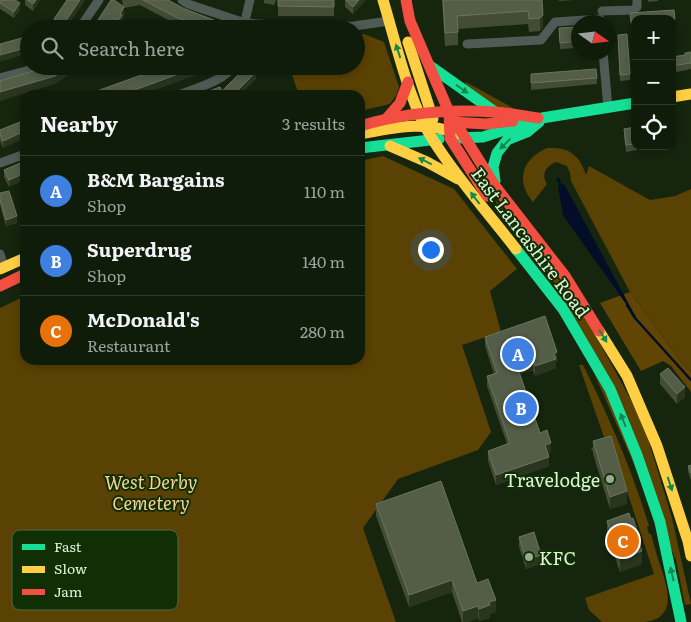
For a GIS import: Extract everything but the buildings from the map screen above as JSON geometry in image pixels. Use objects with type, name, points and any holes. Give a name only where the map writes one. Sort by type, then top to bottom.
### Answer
[{"type":"main road","points":[[384,0],[408,82],[420,114],[431,121],[451,125],[486,124],[542,118],[631,104]]},
{"type":"main road","points":[[401,0],[401,16],[431,121],[432,139]]},
{"type":"main road","name":"East Lancashire Road","points":[[406,0],[410,20],[430,66],[451,125],[466,138],[495,186],[565,276],[627,376],[657,446],[688,541],[691,556]]},
{"type":"main road","points":[[430,66],[495,112]]},
{"type":"main road","points":[[387,118],[400,103],[408,82]]},
{"type":"main road","points":[[676,96],[691,94]]},
{"type":"main road","points":[[365,147],[432,139],[451,125],[495,112],[542,118]]},
{"type":"main road","points":[[365,125],[387,118],[420,114]]},
{"type":"main road","points":[[466,138],[483,137],[542,118]]},
{"type":"main road","points":[[495,186],[493,167],[497,153],[507,140],[527,132],[542,118]]},
{"type":"main road","points":[[365,133],[431,121],[451,125]]},
{"type":"main road","points":[[451,125],[494,208],[550,279],[563,309]]},
{"type":"main road","name":"East Lancashire Road","points":[[432,139],[462,181],[563,309],[610,389],[660,522],[681,622]]},
{"type":"main road","points":[[385,144],[427,162],[462,181]]},
{"type":"main road","points":[[2,268],[20,260]]},
{"type":"main road","points":[[0,286],[20,276]]},
{"type":"street","points":[[85,20],[99,0]]},
{"type":"street","points":[[182,0],[229,20]]},
{"type":"street","points":[[245,20],[250,0]]},
{"type":"street","points":[[601,15],[603,0]]},
{"type":"street","points":[[610,15],[632,10],[637,7],[637,0]]},
{"type":"street","points":[[467,44],[541,40],[555,22],[571,20]]},
{"type":"street","points":[[365,24],[389,21]]},
{"type":"street","points":[[604,60],[608,108]]},
{"type":"street","points":[[0,78],[20,73]]},
{"type":"street","points":[[191,90],[224,75]]},
{"type":"street","points":[[0,163],[20,156]]},
{"type":"street","points":[[0,254],[2,268]]},
{"type":"green space","points":[[365,34],[384,42],[399,87],[397,94],[390,104],[365,110],[365,90],[297,90],[292,75],[365,75]]},
{"type":"green space","points":[[466,82],[515,109],[495,106],[463,86]]},
{"type":"green space","points":[[547,148],[561,149],[572,153],[580,162],[586,175],[589,166],[650,200],[675,196],[691,189],[691,372],[681,362],[630,292],[571,181],[567,166],[556,162],[550,166],[544,177],[547,184],[533,202],[527,194],[523,179],[527,164],[538,153]]},
{"type":"green space","name":"West Derby Cemetery","points":[[383,156],[454,189],[517,269],[490,291],[501,332],[462,345],[491,432],[478,450],[398,479],[363,528],[396,622],[0,622],[0,308],[20,298],[20,365],[365,365],[365,160]]},
{"type":"green space","points":[[496,200],[579,305],[643,422],[672,518],[691,604],[685,605],[676,560],[555,284],[497,209]]},
{"type":"green space","points":[[579,365],[583,365],[611,424],[628,464],[649,526],[647,527],[649,534],[651,534],[668,596],[667,605],[663,613],[656,619],[644,622],[602,622],[589,610],[585,598],[654,574],[612,445],[592,451],[591,448],[605,440]]},
{"type":"shaded area","points":[[630,292],[681,362],[691,372],[691,392],[671,366],[663,361],[641,371],[600,303]]},
{"type":"water","points":[[564,184],[638,321],[563,215],[558,186]]},
{"type":"waterway","points":[[558,179],[561,186]]},
{"type":"waterway","points":[[627,305],[635,318],[691,380]]},
{"type":"traffic: fast","points":[[430,66],[495,112]]},
{"type":"traffic: fast","points":[[459,138],[483,137],[542,118],[631,104]]},
{"type":"traffic: fast","points":[[495,181],[493,167],[497,153],[507,140],[527,132],[539,122]]},
{"type":"traffic: fast","points":[[365,147],[439,139]]},
{"type":"traffic: fast","points":[[516,249],[563,309],[610,389],[637,455],[660,522],[681,622]]},
{"type":"traffic: slow","points":[[383,0],[410,91],[424,125],[452,168],[516,249]]},
{"type":"traffic: slow","points":[[408,42],[433,119]]},
{"type":"traffic: slow","points":[[676,96],[691,94]]},
{"type":"traffic: slow","points":[[365,133],[421,126],[433,127],[457,134]]},
{"type":"traffic: slow","points":[[390,146],[427,162],[458,179]]},
{"type":"traffic: slow","points":[[0,269],[20,260]]},
{"type":"traffic: slow","points":[[599,331],[627,376],[657,446],[688,541],[691,556]]},
{"type":"traffic: jam","points":[[406,0],[410,21],[449,112],[495,186],[565,276],[599,331]]},
{"type":"traffic: jam","points":[[387,118],[400,103],[408,82]]},
{"type":"traffic: jam","points":[[365,125],[410,115],[461,111],[495,112],[538,118]]},
{"type":"traffic: jam","points":[[449,113],[450,138],[487,196]]},
{"type":"traffic: jam","points":[[451,122],[486,124],[513,121]]},
{"type":"traffic: jam","points":[[0,286],[20,276]]},
{"type":"place","name":"B&M Bargains","points":[[518,354]]},
{"type":"place","name":"Superdrug","points":[[521,408]]},
{"type":"place","name":"Travelodge","points":[[610,479]]},
{"type":"place","name":"McDonald's","points":[[623,541]]},
{"type":"place","name":"KFC","points":[[529,557]]}]
